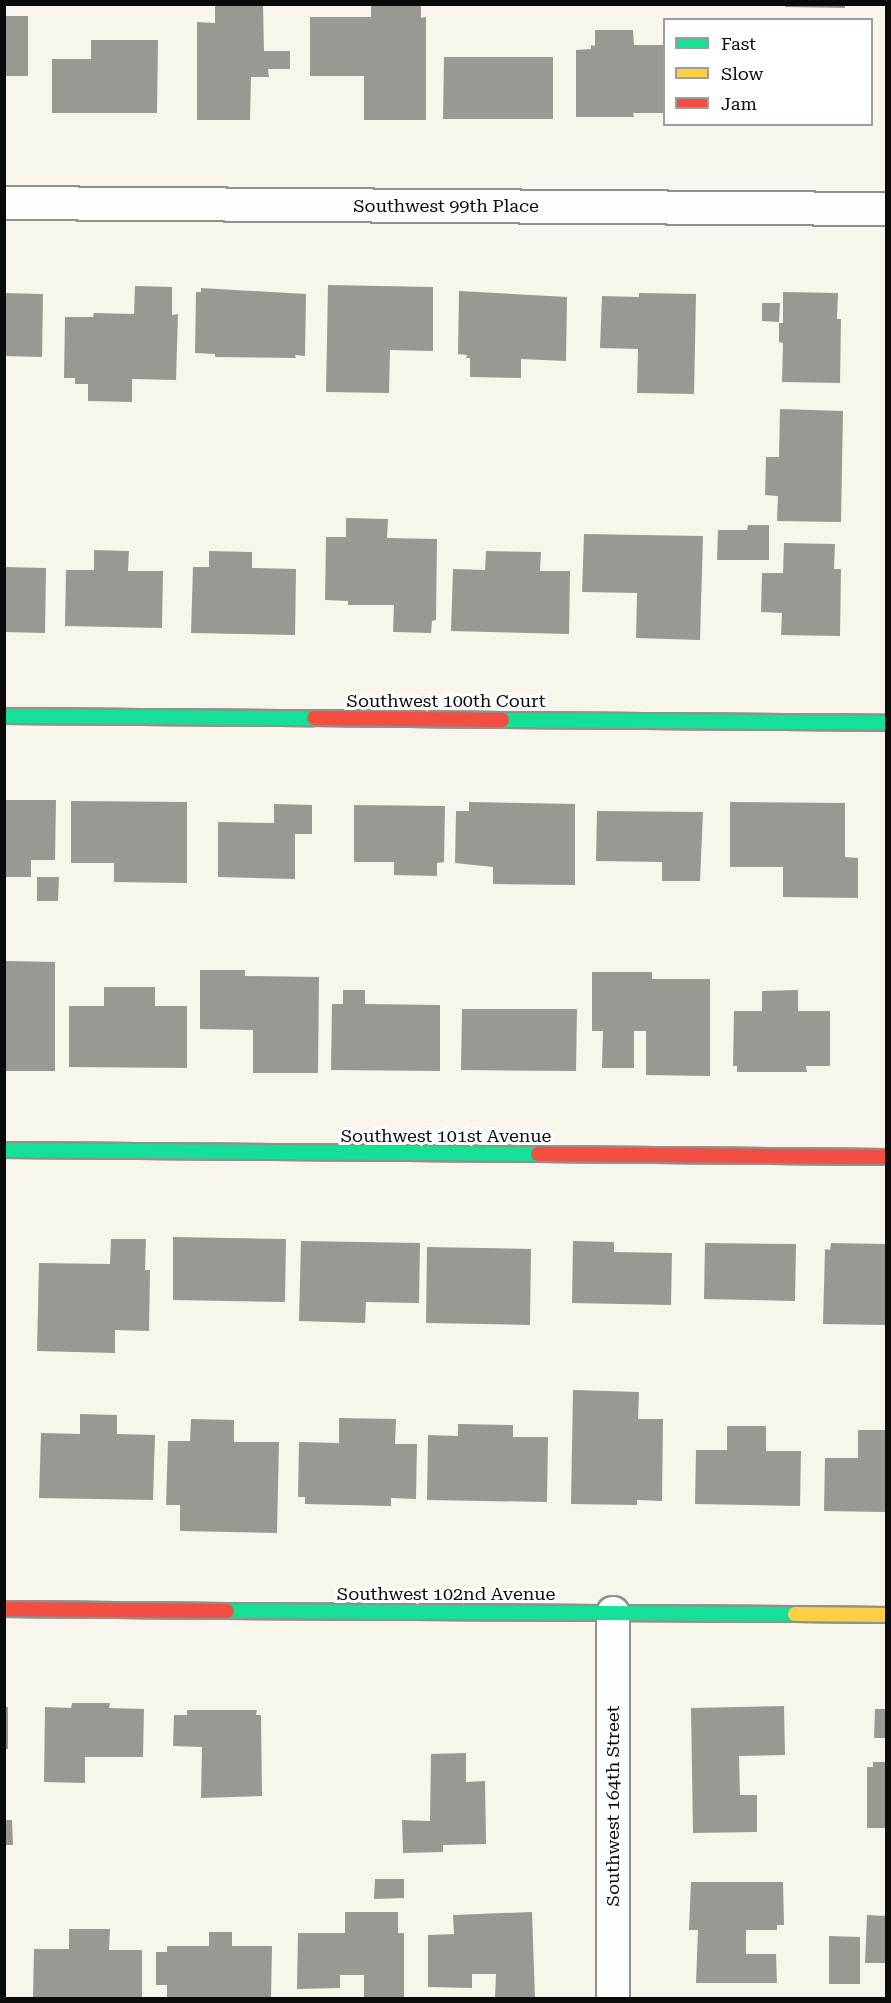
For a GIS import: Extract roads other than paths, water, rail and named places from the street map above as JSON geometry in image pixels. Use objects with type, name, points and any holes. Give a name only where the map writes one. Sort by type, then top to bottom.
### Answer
[{"type":"street","name":"Southwest 99th Place","points":[[4,203],[886,209]]},
{"type":"street","name":"Southwest 100th Court","points":[[4,716],[886,723]]},
{"type":"street","name":"Southwest 101st Avenue","points":[[4,1150],[886,1157]]},
{"type":"street","name":"Southwest 102nd Avenue","points":[[4,1609],[886,1615]]},
{"type":"street","name":"Southwest 164th Street","points":[[613,1613],[613,1998]]}]
